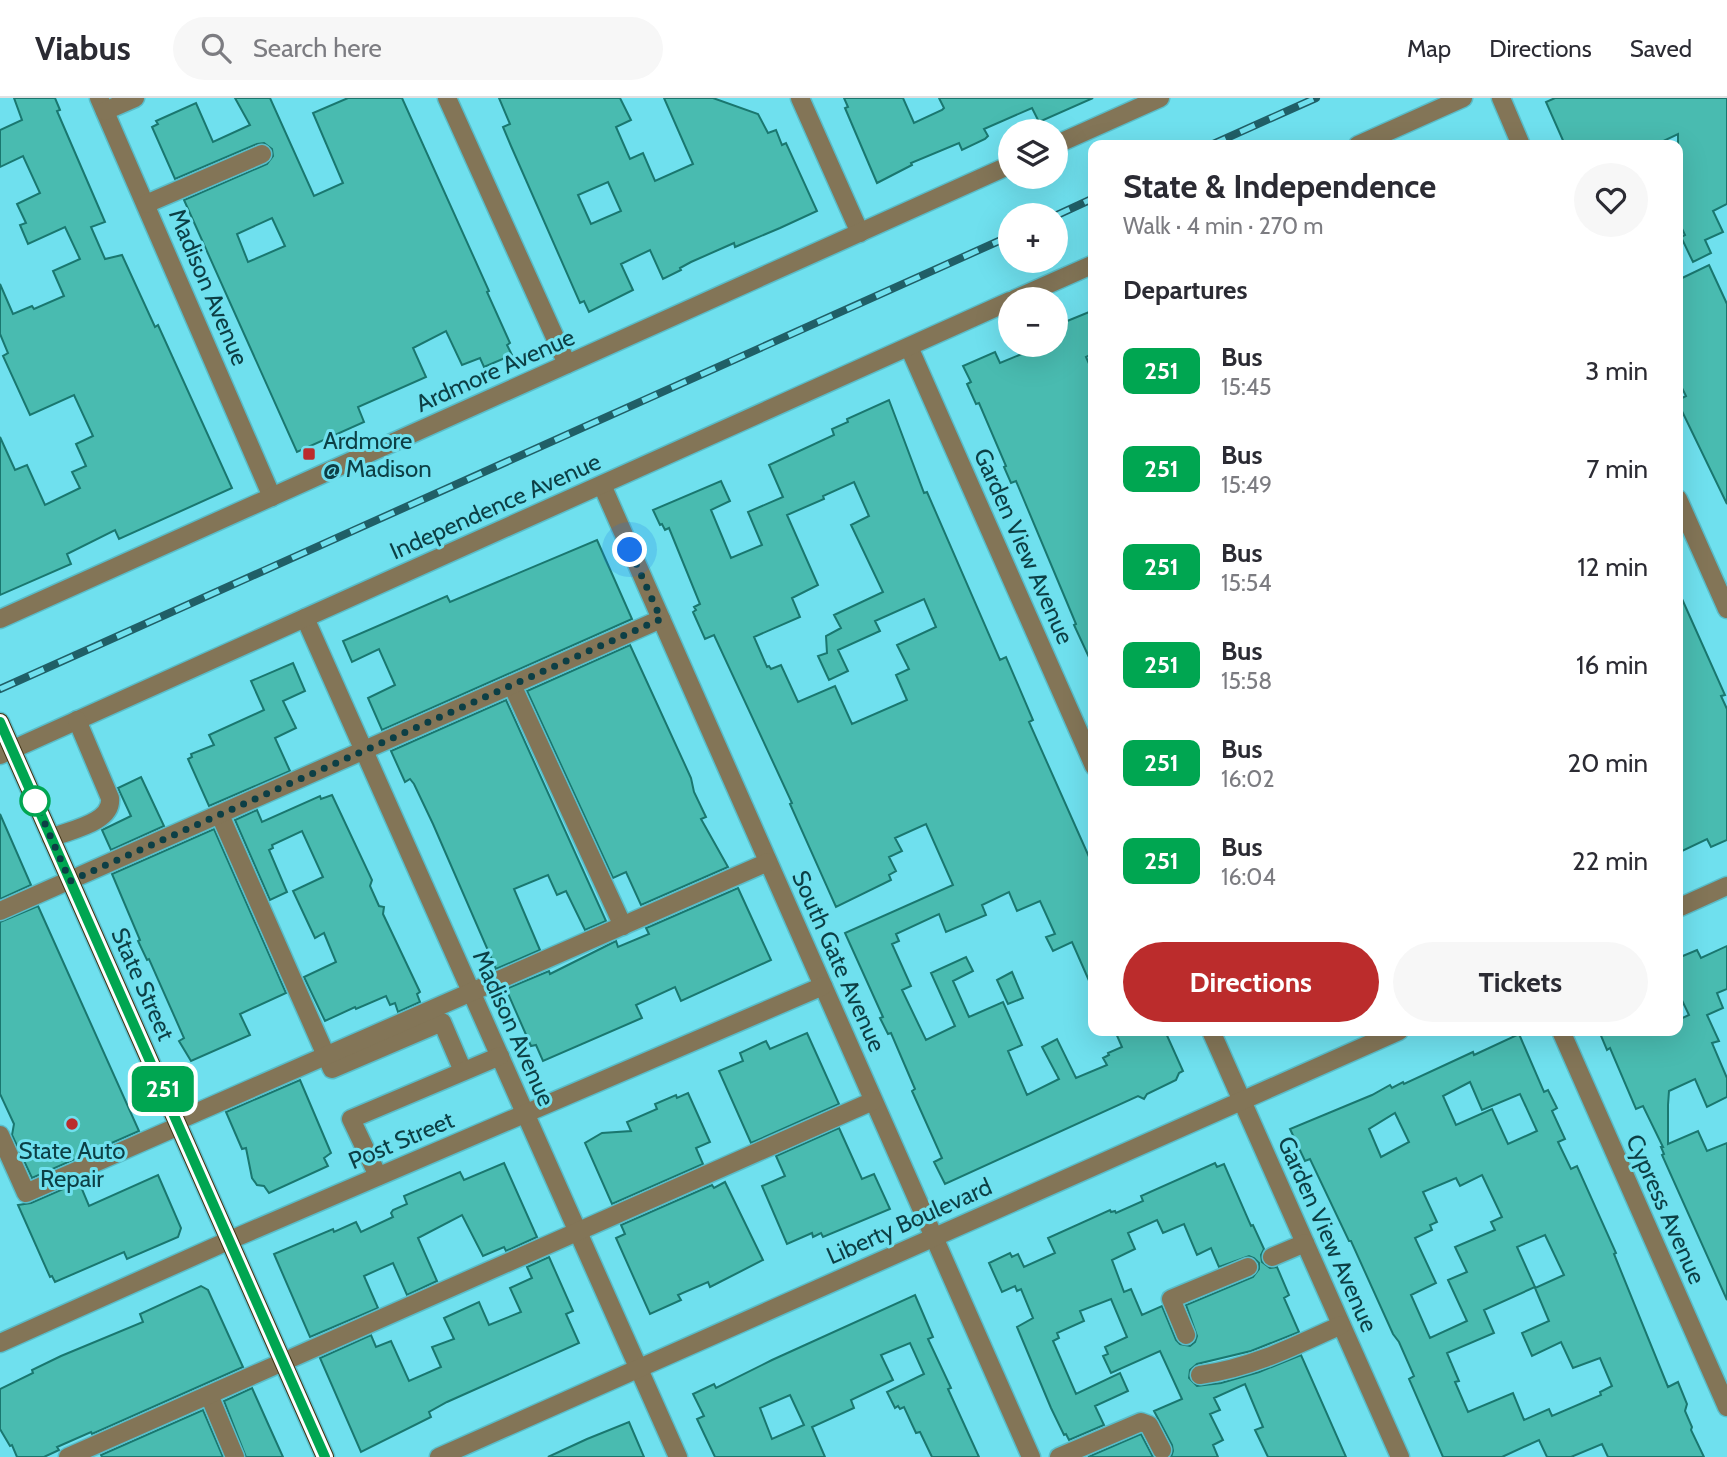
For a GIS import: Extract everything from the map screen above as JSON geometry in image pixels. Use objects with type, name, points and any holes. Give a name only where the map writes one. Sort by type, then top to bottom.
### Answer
[{"type":"main road","name":"State Street","points":[[0,722],[6,752],[51,838],[326,1457]]},
{"type":"street","points":[[102,104],[135,98]]},
{"type":"street","points":[[447,98],[567,364]]},
{"type":"street","points":[[800,98],[860,233]]},
{"type":"street","points":[[1369,140],[1463,98]]},
{"type":"street","points":[[1501,98],[1519,140]]},
{"type":"street","points":[[1068,139],[1152,100]]},
{"type":"street","name":"Madison Avenue","points":[[102,104],[272,497]]},
{"type":"street","points":[[146,204],[262,154]]},
{"type":"street","name":"Ardmore Avenue","points":[[0,619],[998,170]]},
{"type":"street","points":[[1042,287],[1088,267]]},
{"type":"street","name":"Independence Avenue","points":[[6,752],[998,307]]},
{"type":"street","name":"Garden View Avenue","points":[[909,347],[1087,733]]},
{"type":"street","name":"South Gate Avenue","points":[[602,485],[1031,1457]]},
{"type":"street","points":[[1683,510],[1727,609]]},
{"type":"street","name":"Madison Avenue","points":[[305,618],[678,1457]]},
{"type":"street","points":[[0,911],[661,619]]},
{"type":"street","points":[[512,685],[623,926]]},
{"type":"street","points":[[51,838],[96,820],[106,814],[111,806],[77,720]]},
{"type":"street","points":[[220,814],[332,1069],[442,1022],[463,1071]]},
{"type":"street","points":[[0,1135],[26,1193],[327,1056],[768,862]]},
{"type":"street","points":[[1683,906],[1727,886]]},
{"type":"street","name":"Post Street","points":[[0,1343],[230,1240],[823,986]]},
{"type":"street","name":"Garden View Avenue","points":[[1213,1036],[1400,1457]]},
{"type":"street","name":"Liberty Boulevard","points":[[439,1457],[1388,1036]]},
{"type":"street","name":"Cypress Avenue","points":[[1563,1036],[1727,1407]]},
{"type":"street","points":[[378,1176],[351,1119],[500,1056]]},
{"type":"street","points":[[68,1457],[873,1101]]},
{"type":"street","points":[[1272,1256],[1305,1243]]},
{"type":"street","points":[[1186,1335],[1171,1299],[1248,1267]]},
{"type":"street","points":[[1200,1375],[1230,1371],[1252,1364],[1341,1325]]},
{"type":"street","points":[[209,1395],[235,1457]]},
{"type":"street","points":[[1059,1457],[1141,1422],[1149,1425],[1162,1450]]},
{"type":"building","points":[[14,98],[55,98],[60,110],[57,111],[105,222],[91,227],[105,259],[122,255],[155,327],[158,325],[232,488],[119,539],[115,530],[67,554],[71,564],[0,595],[0,437],[15,470],[27,465],[45,505],[80,488],[72,472],[86,466],[76,444],[93,436],[74,395],[30,415],[3,356],[8,353],[0,334],[0,284],[13,314],[32,306],[34,309],[64,296],[53,271],[80,259],[65,227],[28,244],[20,225],[26,223],[17,204],[40,193],[23,156],[0,167],[0,130],[22,120]]},
{"type":"building","points":[[235,98],[270,98],[314,196],[343,183],[313,113],[348,98],[402,98],[489,291],[487,292],[510,343],[507,345],[512,355],[484,367],[480,358],[462,365],[446,331],[413,348],[426,377],[358,407],[364,422],[297,452],[184,200],[267,164],[273,156],[272,149],[264,143],[257,144],[175,179],[152,127],[158,124],[156,121],[196,103],[213,142],[250,125]],"holes":[[[272,218],[285,246],[248,262],[237,234]]]},
{"type":"building","points":[[499,98],[620,98],[631,120],[616,127],[630,159],[643,153],[655,181],[693,164],[664,98],[713,98],[758,114],[768,133],[776,130],[782,145],[786,143],[817,211],[735,247],[734,243],[691,262],[663,279],[650,250],[621,264],[633,290],[589,312],[584,301],[580,303],[503,127],[510,124]],"holes":[[[608,182],[621,211],[591,224],[578,195]]]},
{"type":"building","points":[[844,98],[903,98],[914,123],[944,108],[939,98],[1093,98],[1046,119],[1038,119],[1032,108],[1007,119],[998,119],[998,123],[984,129],[988,136],[985,139],[962,150],[959,143],[911,163],[912,165],[877,183],[845,108],[848,107]]},
{"type":"building","points":[[1555,98],[1727,98],[1727,204],[1713,211],[1723,232],[1705,240],[1711,253],[1693,262],[1683,241],[1683,140],[1678,140],[1678,134],[1665,140],[1563,140],[1546,102]]},
{"type":"building","points":[[1709,265],[1727,304],[1727,504],[1683,413],[1683,398],[1686,396],[1683,390],[1683,278]]},
{"type":"building","points":[[1088,312],[1088,655],[1016,481],[1011,483],[979,403],[976,404],[967,384],[971,382],[963,366],[995,352],[1000,363],[1014,357],[1068,357],[1068,321]]},
{"type":"building","points":[[889,400],[924,493],[927,492],[1000,660],[1006,657],[1033,720],[1029,722],[1088,855],[1088,978],[1072,942],[1053,951],[1046,937],[1055,934],[1040,901],[1017,911],[1009,892],[982,905],[986,915],[946,932],[939,914],[896,934],[899,941],[892,944],[911,986],[902,990],[926,1040],[955,1026],[931,973],[966,957],[973,971],[953,981],[969,1017],[1003,1002],[1022,1045],[1008,1051],[1027,1095],[1059,1079],[1042,1047],[1057,1039],[1076,1078],[1107,1065],[1103,1058],[1122,1047],[1117,1036],[1167,1036],[1183,1071],[1176,1080],[1147,1094],[1144,1099],[1138,1096],[945,1184],[934,1162],[942,1158],[912,1091],[915,1089],[891,1033],[888,1034],[880,1018],[883,1017],[845,933],[953,885],[926,824],[895,838],[902,851],[889,857],[896,871],[889,875],[891,880],[836,907],[790,804],[792,803],[714,635],[705,639],[693,612],[696,610],[694,607],[700,604],[669,528],[665,530],[662,524],[660,525],[653,510],[721,481],[730,501],[711,510],[731,558],[762,545],[748,512],[783,497],[769,465],[834,435],[832,429],[848,422],[847,419]],"holes":[[[854,482],[869,516],[851,525],[883,592],[834,615],[841,628],[826,636],[827,653],[818,656],[829,680],[848,671],[838,650],[880,631],[875,621],[924,599],[936,627],[897,645],[909,669],[896,675],[907,700],[852,724],[835,686],[798,702],[781,665],[771,669],[767,667],[754,637],[800,617],[792,598],[818,585],[787,515]]]},
{"type":"building","points":[[597,540],[632,619],[382,730],[368,698],[395,685],[379,649],[352,662],[343,641],[447,596],[450,602]]},
{"type":"building","points":[[1683,601],[1725,695],[1721,696],[1727,709],[1727,840],[1711,847],[1707,839],[1683,851]]},
{"type":"building","points":[[630,645],[691,778],[694,792],[706,817],[701,819],[728,867],[641,905],[626,872],[613,878],[527,691]]},
{"type":"building","points":[[293,663],[305,691],[283,701],[296,728],[275,738],[290,771],[209,806],[188,759],[192,757],[191,754],[214,745],[209,735],[264,710],[251,681]]},
{"type":"building","points":[[506,700],[606,921],[585,930],[566,891],[557,895],[548,875],[514,889],[540,950],[496,969],[414,784],[410,779],[405,782],[391,751]]},
{"type":"building","points":[[141,777],[164,826],[111,850],[102,830],[131,816],[118,788]]},
{"type":"building","points":[[332,795],[372,880],[370,886],[379,906],[384,907],[383,914],[420,992],[417,994],[420,1002],[398,1012],[395,1003],[390,1005],[386,996],[325,1021],[304,977],[336,962],[324,933],[315,938],[293,891],[323,877],[302,831],[272,845],[273,848],[269,850],[287,892],[270,900],[235,820],[257,810],[262,822],[320,796],[321,799]]},
{"type":"building","points":[[0,814],[31,885],[0,899]]},
{"type":"building","points":[[214,829],[286,993],[240,1014],[250,1035],[191,1061],[179,1041],[184,1038],[149,959],[147,960],[138,941],[140,940],[112,874]]},
{"type":"building","points":[[738,888],[771,960],[681,1001],[675,987],[636,1005],[642,1018],[543,1061],[536,1045],[531,1046],[506,989],[549,971],[550,974],[616,941],[618,947],[649,934],[646,928]]},
{"type":"building","points":[[38,906],[139,1131],[32,1178],[12,1135],[14,1124],[0,1094],[0,922]]},
{"type":"building","points":[[1727,946],[1727,989],[1717,993],[1723,1008],[1707,1015],[1719,1041],[1712,1043],[1727,1078],[1727,1097],[1707,1107],[1695,1079],[1669,1091],[1668,1144],[1698,1131],[1707,1151],[1727,1143],[1727,1300],[1662,1155],[1663,1147],[1643,1106],[1636,1109],[1610,1048],[1607,1050],[1601,1036],[1683,1036],[1683,1018],[1689,1015],[1683,1002],[1683,956],[1697,950],[1701,958]]},
{"type":"building","points":[[1012,972],[1023,998],[1008,1004],[997,980]]},
{"type":"building","points":[[807,1033],[839,1104],[751,1143],[719,1071],[743,1061],[740,1053],[766,1041],[770,1049]]},
{"type":"building","points":[[1520,1036],[1544,1092],[1548,1090],[1557,1108],[1552,1111],[1565,1139],[1558,1142],[1571,1169],[1577,1166],[1616,1253],[1614,1254],[1668,1387],[1678,1382],[1687,1404],[1685,1411],[1691,1430],[1704,1457],[1608,1457],[1602,1444],[1571,1457],[1547,1457],[1539,1440],[1502,1457],[1443,1457],[1409,1379],[1414,1376],[1399,1342],[1310,1159],[1305,1161],[1290,1129],[1390,1085],[1392,1088],[1403,1082],[1404,1084],[1473,1052],[1474,1055]],"holes":[[[1470,1082],[1482,1110],[1520,1094],[1537,1131],[1508,1144],[1492,1109],[1456,1125],[1443,1096]],[[1395,1113],[1409,1142],[1381,1157],[1369,1129]],[[1482,1175],[1502,1217],[1491,1222],[1495,1230],[1455,1247],[1467,1272],[1448,1280],[1467,1321],[1430,1338],[1411,1295],[1436,1283],[1415,1238],[1432,1230],[1430,1225],[1437,1222],[1423,1192],[1456,1178],[1460,1186]],[[1545,1235],[1564,1275],[1535,1288],[1549,1321],[1522,1333],[1532,1356],[1561,1342],[1573,1368],[1600,1358],[1612,1386],[1600,1392],[1601,1395],[1552,1416],[1549,1409],[1524,1420],[1513,1393],[1468,1412],[1455,1382],[1459,1381],[1447,1353],[1494,1333],[1484,1310],[1535,1287],[1517,1247]]]},
{"type":"building","points":[[300,1080],[331,1153],[324,1158],[328,1166],[269,1193],[252,1178],[246,1148],[242,1149],[226,1112]]},
{"type":"building","points":[[688,1093],[710,1142],[696,1148],[703,1164],[612,1204],[585,1143],[602,1133],[631,1131],[627,1122],[657,1109],[655,1104]]},
{"type":"building","points":[[839,1128],[862,1179],[874,1174],[890,1209],[823,1237],[821,1233],[813,1237],[812,1233],[787,1244],[762,1186],[785,1176],[776,1156]]},
{"type":"building","points":[[504,1163],[537,1237],[506,1251],[504,1247],[483,1256],[462,1215],[418,1238],[437,1281],[407,1295],[393,1263],[364,1276],[378,1308],[310,1337],[274,1254],[356,1222],[361,1232],[393,1217],[393,1210],[407,1204],[404,1196],[460,1172],[464,1180]]},
{"type":"building","points":[[1215,1163],[1217,1167],[1224,1164],[1264,1249],[1262,1262],[1270,1268],[1277,1267],[1289,1295],[1284,1298],[1299,1332],[1251,1351],[1197,1364],[1190,1370],[1189,1378],[1197,1386],[1221,1383],[1259,1372],[1301,1355],[1346,1457],[1268,1457],[1255,1430],[1263,1427],[1245,1384],[1214,1398],[1220,1410],[1210,1414],[1223,1440],[1213,1445],[1218,1457],[1171,1457],[1172,1445],[1154,1411],[1182,1399],[1160,1351],[1111,1373],[1103,1356],[1108,1354],[1105,1347],[1127,1337],[1111,1299],[1080,1311],[1084,1321],[1057,1333],[1059,1338],[1053,1341],[1076,1394],[1120,1373],[1128,1391],[1095,1406],[1104,1425],[1069,1440],[1066,1434],[1064,1435],[1017,1327],[1033,1318],[1021,1289],[1017,1291],[1015,1286],[1002,1292],[989,1263],[1010,1253],[1012,1257],[1018,1254],[1024,1267],[1055,1253],[1048,1238],[1110,1210],[1116,1213],[1143,1201],[1141,1196]],"holes":[[[1157,1220],[1163,1233],[1184,1224],[1197,1255],[1211,1248],[1219,1267],[1249,1256],[1259,1263],[1259,1269],[1253,1277],[1186,1305],[1197,1336],[1190,1346],[1180,1344],[1176,1340],[1162,1306],[1142,1315],[1131,1289],[1124,1292],[1112,1260],[1135,1249],[1128,1233]]]},
{"type":"building","points":[[158,1175],[181,1228],[178,1237],[127,1259],[124,1252],[55,1282],[52,1276],[50,1277],[18,1205],[31,1203],[79,1182],[89,1206]]},
{"type":"building","points":[[725,1182],[763,1260],[710,1287],[708,1282],[678,1295],[681,1300],[650,1314],[616,1238],[625,1234],[621,1225],[712,1185],[714,1188]]},
{"type":"building","points":[[549,1257],[573,1311],[566,1314],[579,1343],[447,1402],[429,1412],[431,1417],[361,1452],[320,1358],[371,1335],[376,1347],[391,1341],[409,1381],[441,1367],[432,1347],[454,1339],[444,1318],[479,1302],[489,1325],[521,1312],[510,1288],[532,1278],[527,1267]]},
{"type":"building","points":[[201,1286],[208,1290],[243,1367],[57,1447],[59,1450],[44,1457],[17,1457],[0,1429],[0,1389],[61,1356],[143,1322],[140,1314]]},
{"type":"building","points":[[915,1295],[933,1337],[928,1339],[979,1457],[932,1457],[920,1432],[916,1433],[904,1407],[895,1408],[887,1392],[924,1374],[910,1343],[881,1355],[893,1380],[851,1400],[854,1408],[812,1427],[825,1457],[715,1457],[697,1419],[704,1416],[693,1394],[714,1384],[716,1388]],"holes":[[[790,1395],[804,1425],[772,1439],[760,1408]]]},
{"type":"building","points":[[252,1388],[283,1457],[246,1457],[224,1401]]},
{"type":"building","points":[[203,1410],[223,1457],[101,1455]]},
{"type":"building","points":[[629,1422],[644,1457],[548,1457],[587,1439]]},
{"type":"building","points":[[1141,1434],[1153,1457],[1088,1457]]},
{"type":"railway","points":[[1222,140],[1316,98]]},
{"type":"railway","points":[[1068,210],[1088,201]]},
{"type":"railway","points":[[0,689],[998,241]]},
{"type":"bus line","name":"251","points":[[0,722],[325,1457]]},
{"type":"place","name":"Ardmore @ Madison","points":[[309,454]]},
{"type":"place","name":"State Auto Repair","points":[[72,1124]]},
{"type":"route","points":[[35,801],[70,881],[661,619],[630,550]]}]
